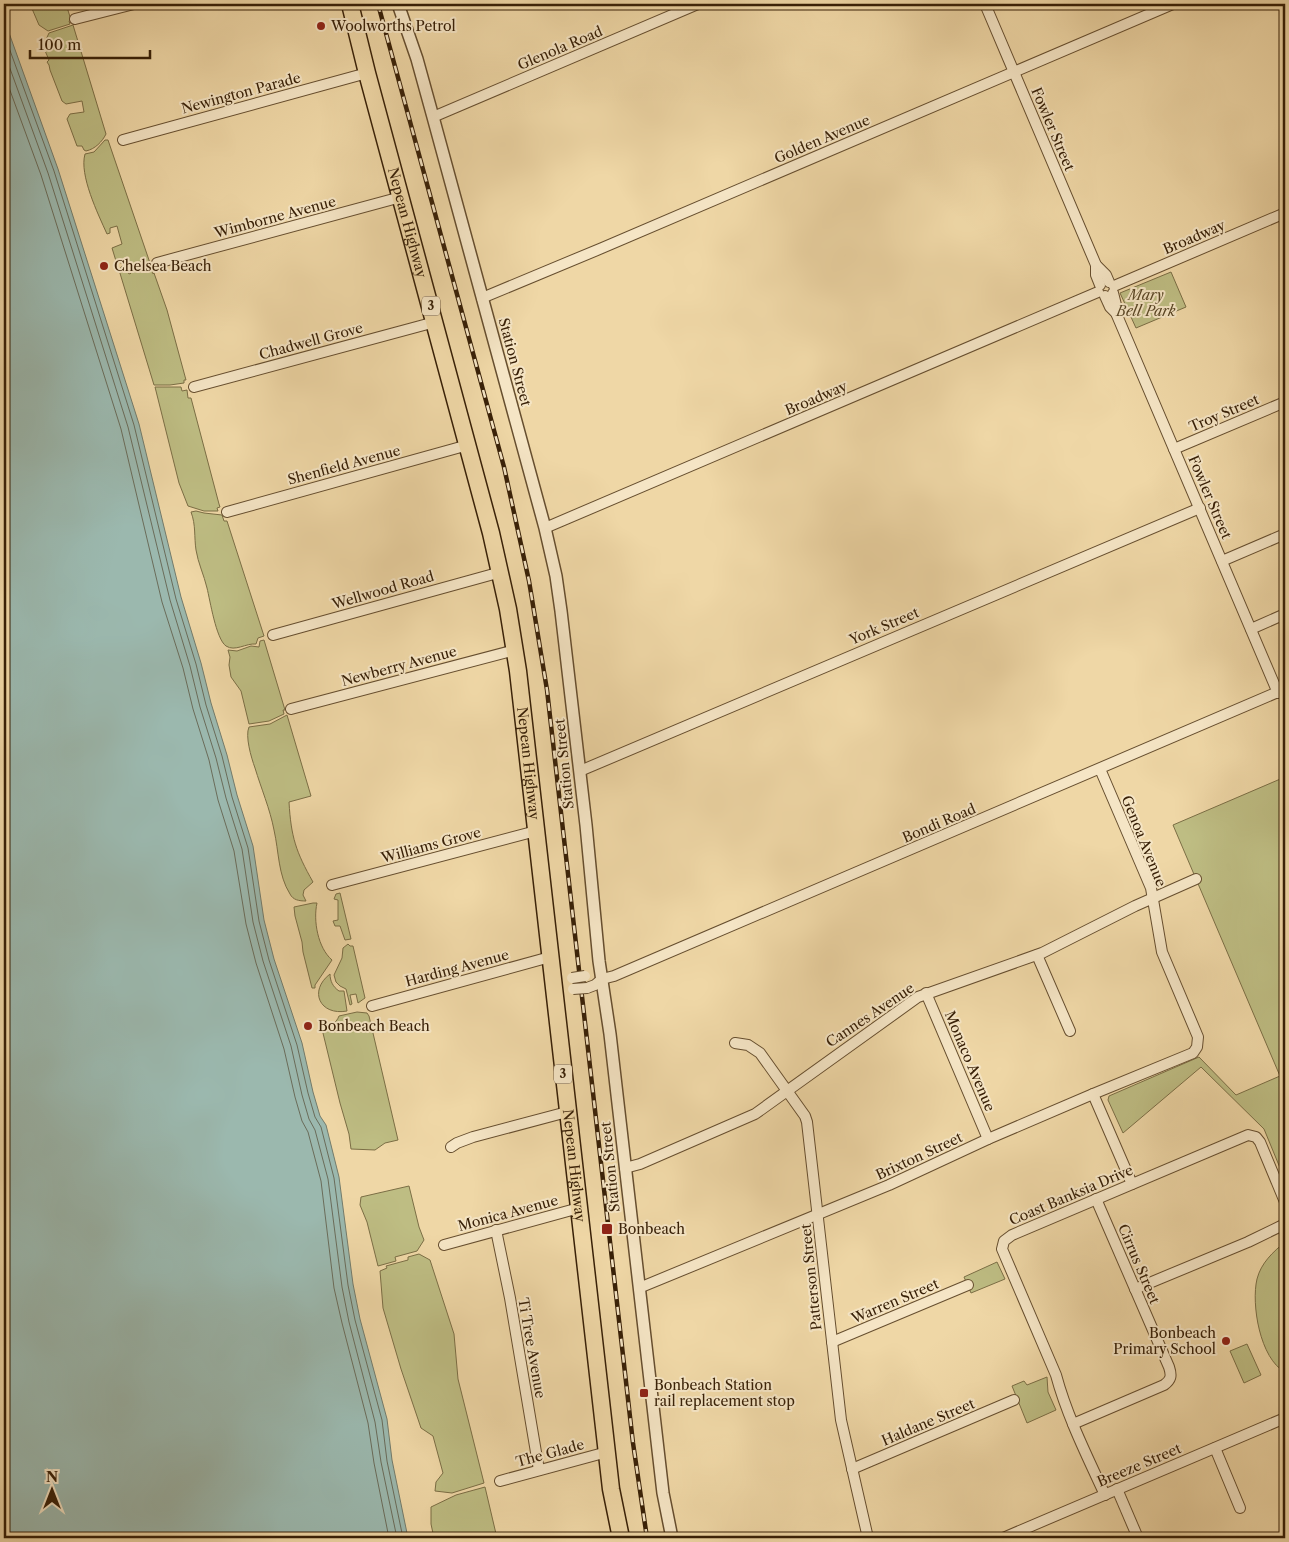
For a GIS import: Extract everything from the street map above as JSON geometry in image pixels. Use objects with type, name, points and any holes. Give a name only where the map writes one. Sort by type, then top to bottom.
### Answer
[{"type":"highway","name":"Nepean Highway","points":[[350,4],[468,445],[501,572],[508,609],[515,650],[607,1452],[614,1505],[621,1538]]},
{"type":"street","points":[[75,19],[134,4]]},
{"type":"street","name":"Station Street","points":[[398,4],[417,59],[556,576],[580,771],[593,907],[663,1493],[672,1538]]},
{"type":"street","name":"Glenola Road","points":[[433,117],[698,4]]},
{"type":"street","name":"Fowler Street","points":[[984,4],[1096,265],[1096,275],[1106,289],[1110,307],[1116,313],[1251,629],[1282,691]]},
{"type":"street","name":"Golden Avenue","points":[[482,298],[611,245],[1173,4]]},
{"type":"street","name":"Newington Parade","points":[[123,140],[367,73]]},
{"type":"street","name":"Wimborne Avenue","points":[[157,263],[401,197]]},
{"type":"street","name":"Broadway","points":[[544,528],[1285,213]]},
{"type":"street","name":"Chadwell Grove","points":[[194,387],[435,322]]},
{"type":"street","name":"Troy Street","points":[[1174,449],[1285,402]]},
{"type":"street","name":"Shenfield Avenue","points":[[227,512],[468,445]]},
{"type":"street","name":"York Street","points":[[580,771],[1200,508]]},
{"type":"street","points":[[1222,561],[1285,534]]},
{"type":"street","name":"Wellwood Road","points":[[273,635],[501,572]]},
{"type":"street","points":[[1251,629],[1285,614]]},
{"type":"street","name":"Newberry Avenue","points":[[291,709],[515,650]]},
{"type":"street","name":"Bondi Road","points":[[553,986],[573,989],[587,988],[595,985],[602,979],[623,973],[1282,691]]},
{"type":"street","name":"Genoa Avenue","points":[[1100,769],[1147,878],[1162,952],[1198,1037]]},
{"type":"street","name":"Williams Grove","points":[[332,885],[536,831]]},
{"type":"street","name":"Cannes Avenue","points":[[625,1168],[640,1164],[752,1116],[908,1003],[926,993],[1037,955],[1152,898],[1196,879]]},
{"type":"street","points":[[1037,955],[1070,1031]]},
{"type":"street","name":"Harding Avenue","points":[[372,1006],[550,957]]},
{"type":"street","name":"Bondi Road","points":[[553,986],[572,978],[585,976],[602,979]]},
{"type":"street","name":"Monaco Avenue","points":[[926,993],[988,1139]]},
{"type":"street","name":"Brixton Street","points":[[639,1288],[889,1185],[988,1139],[1192,1053],[1197,1047],[1198,1037]]},
{"type":"street","name":"Patterson Street","points":[[735,1043],[748,1044],[758,1051],[807,1122],[841,1420],[868,1538]]},
{"type":"street","points":[[1093,1094],[1132,1184]]},
{"type":"street","points":[[451,1147],[472,1137],[567,1112]]},
{"type":"street","name":"Coast Banksia Drive","points":[[1105,1495],[1073,1424],[1056,1375],[1002,1246],[1004,1240],[1243,1136],[1252,1135],[1260,1142],[1285,1202]]},
{"type":"street","name":"Cirrus Street","points":[[1073,1424],[1164,1386],[1171,1378],[1169,1367],[1096,1199]]},
{"type":"street","name":"Monica Avenue","points":[[444,1245],[579,1208]]},
{"type":"street","points":[[1135,1289],[1248,1242],[1285,1224]]},
{"type":"street","name":"Ti Tree Avenue","points":[[496,1230],[510,1298],[539,1470]]},
{"type":"street","name":"Warren Street","points":[[832,1342],[968,1285]]},
{"type":"street","name":"Haldane Street","points":[[852,1469],[1014,1400]]},
{"type":"street","name":"Breeze Street","points":[[1004,1538],[1285,1418]]},
{"type":"street","points":[[1215,1448],[1240,1508]]},
{"type":"street","name":"The Glade","points":[[500,1481],[607,1452]]},
{"type":"street","points":[[1117,1490],[1138,1538]]},
{"type":"green space","points":[[30,4],[66,4],[71,20],[69,21],[70,24],[48,31],[39,25]]},
{"type":"green space","points":[[73,25],[106,134],[98,145],[86,151],[82,146],[77,146],[67,119],[70,114],[84,112],[82,101],[66,104],[62,101],[43,46],[49,33]]},
{"type":"green space","points":[[105,140],[108,140],[150,263],[133,268],[116,261],[112,248],[122,244],[117,226],[110,228],[110,233],[107,234],[87,183],[84,163],[85,154],[94,152]]},
{"type":"green space","points":[[122,266],[128,269],[130,274],[146,268],[147,271],[152,269],[167,310],[186,380],[184,380],[184,383],[154,385],[119,270]]},
{"type":"green space","name":"Mary Bell Park","points":[[1171,272],[1186,307],[1136,328],[1120,293]]},
{"type":"green space","points":[[155,387],[181,387],[182,391],[187,390],[188,398],[191,398],[220,507],[217,508],[218,511],[204,511],[188,506],[179,483]]},
{"type":"green space","points":[[191,512],[222,515],[224,521],[227,521],[264,636],[258,638],[256,644],[229,648],[222,642],[219,636],[196,550]]},
{"type":"green space","points":[[264,640],[285,710],[283,710],[284,714],[269,721],[249,724],[241,691],[231,677],[228,650],[237,651],[251,646],[259,647],[260,641]]},
{"type":"green space","points":[[287,715],[311,796],[289,802],[295,844],[313,882],[304,890],[303,895],[306,901],[293,898],[283,879],[268,806],[248,741],[249,727],[270,724]]},
{"type":"green space","points":[[1285,777],[1285,1180],[1264,1129],[1201,1067],[1123,1133],[1108,1100],[1109,1096],[1199,1057],[1236,1095],[1280,1076],[1173,825]]},
{"type":"green space","points":[[340,893],[351,939],[345,940],[340,926],[335,926],[333,921],[338,920],[338,900],[334,899],[336,894]]},
{"type":"green space","points":[[317,903],[316,926],[320,941],[323,949],[332,960],[315,985],[315,988],[312,988],[294,907]]},
{"type":"green space","points":[[348,944],[353,946],[365,998],[358,1003],[356,994],[350,995],[352,1004],[350,1005],[346,989],[336,982],[334,975],[342,958],[343,948]]},
{"type":"green space","points":[[330,974],[335,988],[339,991],[344,991],[347,1011],[338,1012],[330,1010],[320,1001],[320,988],[323,981]]},
{"type":"green space","points":[[357,1012],[367,1013],[369,1016],[398,1140],[385,1143],[375,1150],[351,1149],[349,1134],[322,1029],[334,1023],[339,1016]]},
{"type":"green space","points":[[409,1186],[424,1240],[417,1251],[395,1257],[396,1261],[378,1266],[367,1222],[360,1205],[361,1197]]},
{"type":"green space","points":[[1285,1242],[1285,1372],[1276,1365],[1269,1355],[1259,1330],[1255,1290],[1259,1273],[1264,1263]]},
{"type":"green space","points":[[419,1254],[430,1260],[454,1334],[458,1379],[484,1483],[452,1493],[435,1491],[436,1482],[443,1473],[433,1436],[421,1428],[383,1308],[380,1271],[387,1268],[386,1266],[408,1260],[408,1257]]},
{"type":"green space","points":[[997,1262],[1005,1279],[971,1293],[964,1277]]},
{"type":"green space","points":[[1247,1344],[1261,1375],[1244,1383],[1230,1351]]},
{"type":"green space","points":[[1047,1377],[1048,1392],[1056,1410],[1027,1423],[1012,1386],[1024,1381],[1027,1385]]},
{"type":"green space","points":[[485,1487],[497,1538],[434,1538],[431,1524],[431,1507],[456,1495]]},
{"type":"water","points":[[4,19],[58,169],[139,424],[181,597],[253,846],[264,920],[274,959],[302,1043],[313,1092],[320,1116],[326,1125],[339,1177],[353,1284],[360,1319],[387,1419],[392,1460],[408,1538],[4,1538]]},
{"type":"railway","points":[[378,4],[504,467],[529,581],[547,690],[633,1443],[647,1538]]},
{"type":"place","name":"Woolworths Petrol","points":[[321,26]]},
{"type":"place","name":"Chelsea Beach","points":[[104,266]]},
{"type":"place","name":"Bonbeach Beach","points":[[308,1026]]},
{"type":"place","name":"Bonbeach","points":[[607,1229]]},
{"type":"place","name":"Bonbeach Primary School","points":[[1226,1341]]},
{"type":"place","name":"Bonbeach Station rail replacement stop","points":[[644,1393]]}]
